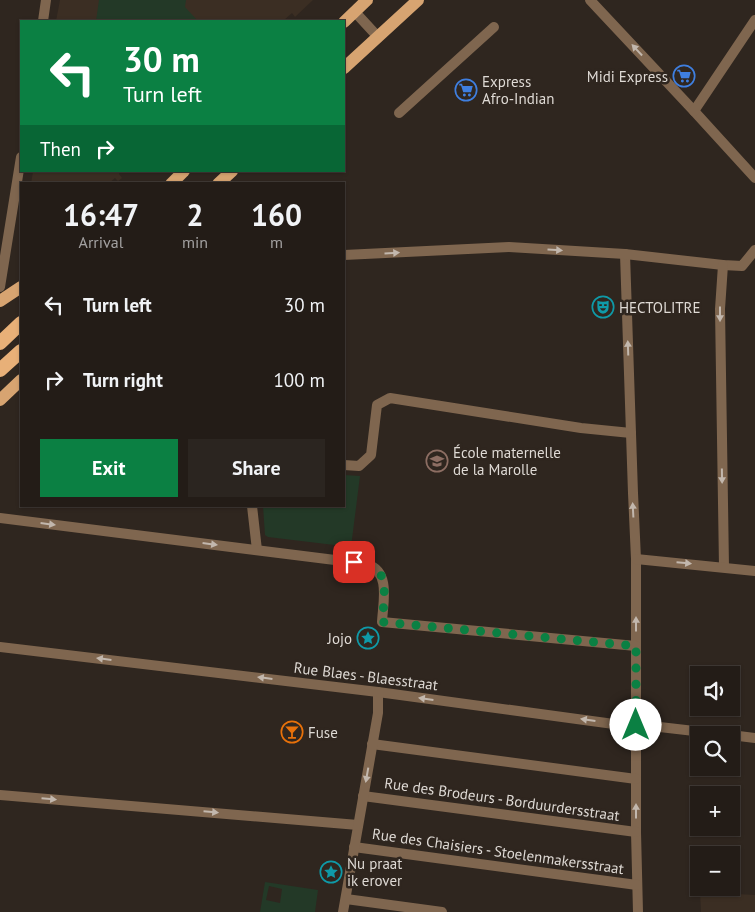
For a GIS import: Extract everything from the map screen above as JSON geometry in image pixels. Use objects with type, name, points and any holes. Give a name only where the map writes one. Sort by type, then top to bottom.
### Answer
[{"type":"highway","points":[[0,343],[20,324]]},
{"type":"highway","points":[[0,370],[20,352]]},
{"type":"main road","points":[[345,21],[367,0]]},
{"type":"main road","points":[[345,67],[418,0]]},
{"type":"main road","points":[[172,182],[183,172]]},
{"type":"main road","points":[[220,182],[231,172]]},
{"type":"main road","points":[[0,301],[20,288]]},
{"type":"main road","points":[[0,400],[20,381]]},
{"type":"street","points":[[43,20],[46,0]]},
{"type":"street","points":[[590,0],[755,178]]},
{"type":"street","points":[[354,12],[378,37]]},
{"type":"street","points":[[694,111],[755,20]]},
{"type":"street","points":[[399,113],[494,27]]},
{"type":"street","points":[[0,288],[20,164]]},
{"type":"street","points":[[345,255],[509,247],[625,254],[742,266],[755,250]]},
{"type":"street","points":[[625,254],[636,559],[636,832],[638,912]]},
{"type":"street","points":[[723,265],[720,310],[724,567]]},
{"type":"street","points":[[345,465],[358,466],[371,455],[377,405],[390,398],[581,428],[631,433]]},
{"type":"street","points":[[252,507],[257,550]]},
{"type":"street","points":[[0,518],[367,564],[373,566],[381,574],[384,588],[382,622],[636,646]]},
{"type":"street","points":[[636,559],[755,571]]},
{"type":"street","name":"Rue Blaes - Blaesstraat","points":[[0,647],[378,692],[621,725],[690,730]]},
{"type":"street","points":[[344,912],[378,713],[378,692]]},
{"type":"street","name":"Rue Blaes - Blaesstraat","points":[[740,736],[755,738]]},
{"type":"street","points":[[372,744],[636,779]]},
{"type":"street","points":[[0,795],[358,824]]},
{"type":"street","name":"Rue des Brodeurs - Borduurdersstraat","points":[[364,796],[636,832]]},
{"type":"street","name":"Rue des Chaisiers - Stoelenmakersstraat","points":[[354,847],[637,885]]},
{"type":"street","points":[[346,899],[442,912]]},
{"type":"shaded area","points":[[60,0],[313,0],[295,17],[292,13],[284,20],[56,20]]},
{"type":"shaded area","points":[[33,172],[120,172],[119,174],[122,178],[118,181],[115,178],[110,182],[31,182]]},
{"type":"shaded area","points":[[755,895],[755,912],[701,912],[700,896]]},
{"type":"green space","points":[[99,0],[186,0],[185,7],[197,20],[96,20]]},
{"type":"green space","points":[[345,475],[360,476],[351,547],[268,537],[265,535],[263,507],[345,507]]},
{"type":"green space","points":[[265,882],[318,890],[315,912],[260,912]],"holes":[[[269,886],[282,889],[280,903],[266,900]]]},
{"type":"place","name":"Midi Express","points":[[684,76]]},
{"type":"place","name":"Express Afro-Indian","points":[[466,90]]},
{"type":"place","name":"HECTOLITRE","points":[[603,307]]},
{"type":"place","name":"École maternelle de la Marolle","points":[[437,461]]},
{"type":"place","name":"Jojo","points":[[368,638]]},
{"type":"place","name":"Fuse","points":[[292,732]]},
{"type":"place","name":"Nu praat ik erover","points":[[331,872]]},
{"type":"route","points":[[354,562],[373,566],[381,574],[384,588],[382,622],[636,646],[636,725]]}]
